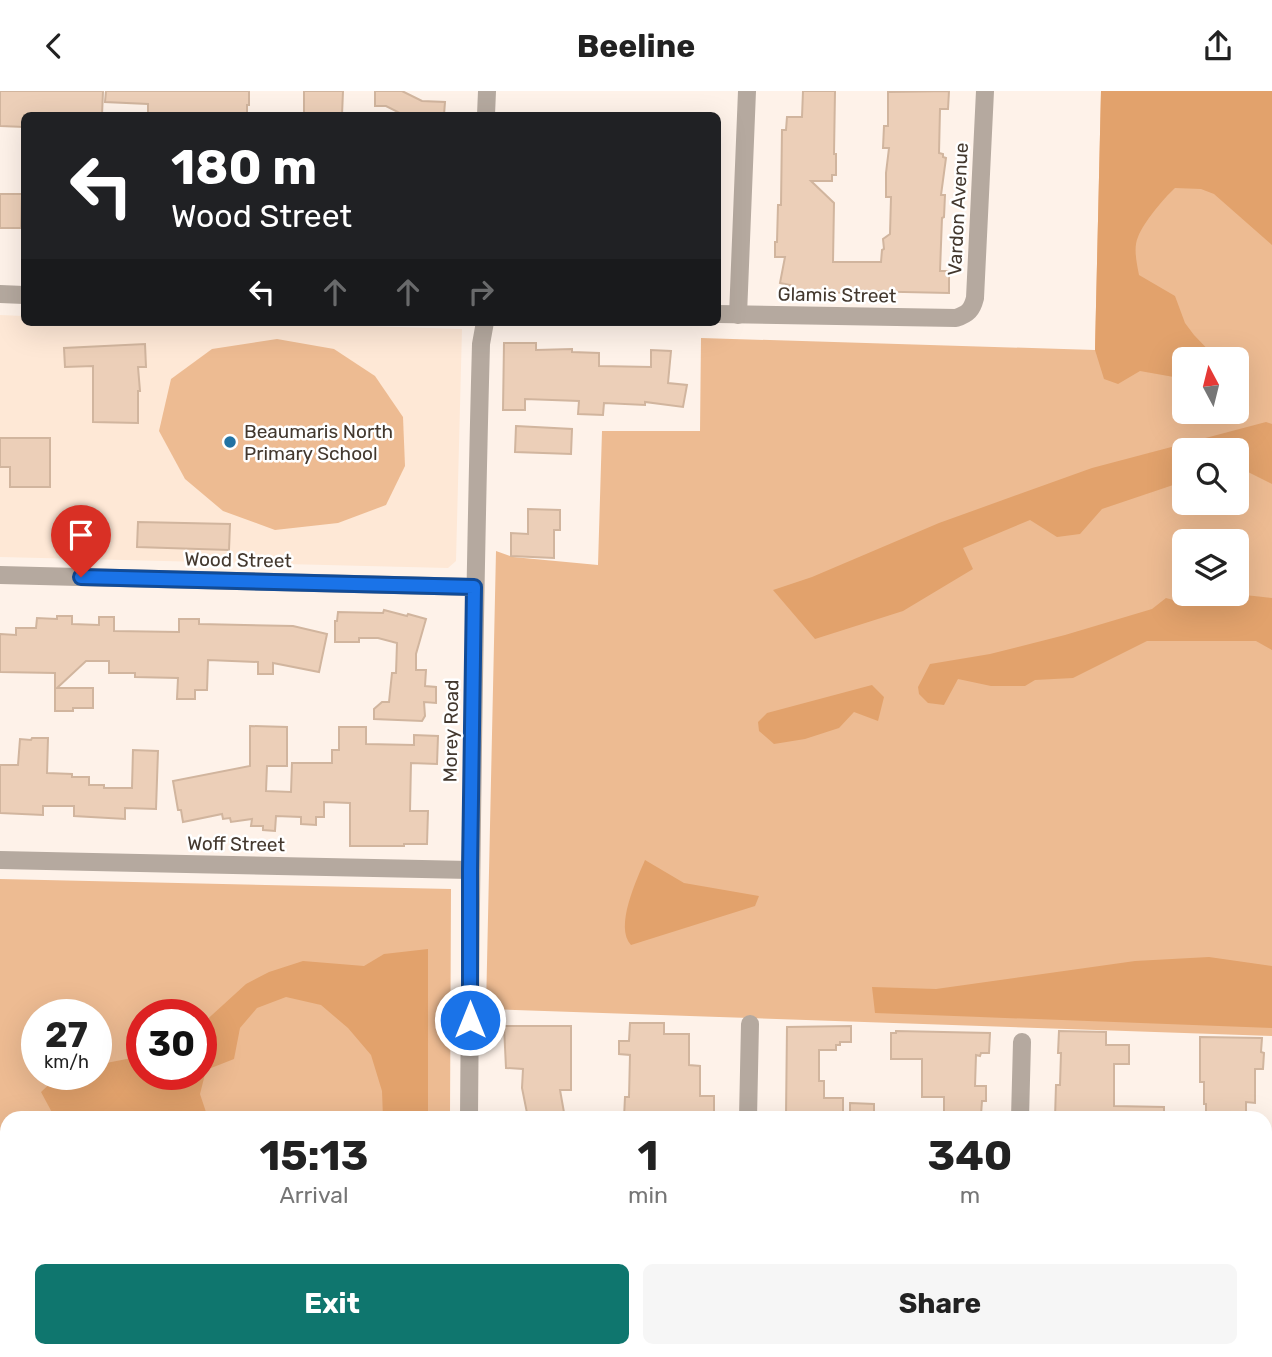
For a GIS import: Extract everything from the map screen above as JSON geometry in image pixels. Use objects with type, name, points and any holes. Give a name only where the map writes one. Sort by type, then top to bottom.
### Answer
[{"type":"street","points":[[486,112],[487,91]]},
{"type":"street","points":[[738,315],[747,91]]},
{"type":"street","name":"Vardon Avenue","points":[[956,318],[968,314],[975,298],[985,91]]},
{"type":"street","points":[[0,294],[21,295]]},
{"type":"street","name":"Glamis Street","points":[[721,314],[956,318]]},
{"type":"street","name":"Morey Road","points":[[478,326],[481,344]]},
{"type":"street","name":"Morey Road","points":[[469,1111],[474,587],[481,344],[484,326]]},
{"type":"street","name":"Wood Street","points":[[0,575],[474,587]]},
{"type":"street","name":"Woff Street","points":[[0,860],[470,870]]},
{"type":"street","points":[[748,1111],[750,1024]]},
{"type":"street","points":[[1020,1111],[1022,1042]]},
{"type":"shaded area","points":[[1101,91],[1272,91],[1272,1036],[486,1009],[496,551],[513,557],[598,565],[602,431],[700,431],[701,338],[1095,350]]},
{"type":"shaded area","points":[[1101,91],[1272,91],[1272,245],[1214,194],[1201,189],[1175,188],[1149,218],[1137,241],[1139,275],[1175,296],[1185,323],[1206,347],[1172,347],[1172,377],[1140,371],[1118,384],[1104,379],[1095,350]]},
{"type":"shaded area","name":"Beaumaris North Primary School","points":[[0,315],[21,316],[21,326],[366,326],[462,329],[456,561],[448,568],[0,557]]},
{"type":"shaded area","points":[[277,339],[334,349],[375,376],[403,417],[405,466],[386,505],[338,523],[275,530],[223,511],[185,479],[159,431],[171,379],[212,349]]},
{"type":"shaded area","points":[[1266,422],[1272,424],[1272,484],[1249,472],[1249,438],[1205,438]]},
{"type":"shaded area","points":[[1172,447],[1172,485],[1102,509],[1080,534],[1057,537],[1030,520],[963,548],[973,569],[903,611],[815,639],[773,590],[812,577],[939,523],[1092,468]]},
{"type":"shaded area","points":[[1249,595],[1272,598],[1272,650],[1256,641],[1147,641],[1073,678],[1035,680],[1025,686],[991,686],[958,679],[944,705],[928,703],[919,694],[918,687],[930,664],[990,654],[1065,635],[1152,609],[1166,598],[1172,599],[1172,606],[1249,606]]},
{"type":"shaded area","points":[[872,685],[884,697],[878,721],[854,712],[839,728],[805,739],[774,744],[759,731],[758,722],[767,713]]},
{"type":"shaded area","points":[[645,860],[684,883],[759,896],[755,906],[631,945],[626,937],[626,915]]},
{"type":"shaded area","points":[[0,879],[451,889],[450,1111],[0,1111]]},
{"type":"shaded area","points":[[428,949],[428,1111],[383,1111],[382,1091],[371,1055],[348,1028],[321,1005],[286,997],[257,1008],[240,1028],[234,1059],[217,1066],[217,1010],[246,984],[269,972],[303,961],[364,966],[384,954]]},
{"type":"shaded area","points":[[1209,957],[1272,966],[1272,1028],[875,1013],[872,987],[936,989],[1135,961]]},
{"type":"shaded area","points":[[126,1059],[126,1090],[201,1090],[206,1111],[51,1111],[41,1092],[43,1090],[112,1090],[112,1062]]},
{"type":"building","points":[[0,91],[103,91],[102,112],[21,112],[21,127],[0,126]]},
{"type":"building","points":[[106,91],[249,91],[247,112],[148,112],[148,104],[105,102]]},
{"type":"building","points":[[304,91],[343,91],[342,112],[304,112]]},
{"type":"building","points":[[375,91],[402,91],[422,101],[445,102],[444,112],[398,112],[386,106],[375,106]]},
{"type":"building","points":[[803,91],[835,91],[836,175],[832,175],[832,181],[811,181],[834,203],[833,262],[881,262],[883,239],[890,234],[891,197],[886,197],[889,148],[883,148],[884,126],[888,126],[888,92],[949,91],[948,109],[940,109],[939,153],[946,158],[941,195],[945,195],[940,271],[949,271],[949,293],[806,292],[789,289],[790,285],[780,283],[785,257],[775,257],[775,242],[778,205],[781,205],[782,130],[786,130],[787,117],[802,117]]},
{"type":"building","points":[[0,194],[21,194],[21,228],[0,228]]},
{"type":"building","points":[[504,343],[536,343],[536,350],[572,349],[572,352],[599,353],[599,366],[651,367],[651,350],[671,351],[668,383],[687,385],[683,407],[645,402],[645,405],[604,403],[603,415],[578,414],[579,401],[525,399],[525,410],[503,410]]},
{"type":"building","points":[[145,344],[146,367],[138,367],[138,423],[93,422],[93,366],[65,367],[64,348]]},
{"type":"building","points":[[516,426],[572,429],[571,454],[515,452]]},
{"type":"building","points":[[0,438],[50,438],[50,487],[10,487],[10,467],[0,467]]},
{"type":"building","points":[[528,509],[560,510],[560,530],[554,530],[554,558],[511,556],[511,533],[528,534]]},
{"type":"building","points":[[138,522],[230,524],[229,550],[137,547]]},
{"type":"building","points":[[384,610],[426,619],[416,654],[416,670],[426,670],[425,686],[436,687],[436,703],[424,702],[425,716],[422,721],[374,719],[374,709],[382,702],[389,702],[392,673],[396,673],[397,643],[378,638],[359,638],[359,642],[335,642],[338,612],[383,613]]},
{"type":"building","points":[[57,616],[72,616],[72,624],[99,625],[99,617],[114,617],[114,631],[179,632],[179,619],[199,619],[199,624],[293,626],[327,634],[319,672],[273,663],[273,674],[258,674],[258,662],[208,660],[207,690],[195,690],[195,699],[177,699],[178,678],[135,677],[135,673],[109,673],[109,661],[86,661],[57,688],[93,688],[93,708],[55,711],[55,673],[0,672],[0,634],[16,635],[16,628],[36,628],[37,618],[57,619]]},
{"type":"building","points":[[250,726],[287,727],[287,766],[267,766],[266,791],[291,792],[292,763],[332,763],[332,750],[339,750],[339,727],[366,727],[366,744],[414,745],[414,735],[438,736],[437,764],[411,763],[410,811],[428,811],[427,844],[350,846],[350,803],[324,802],[324,817],[316,817],[316,825],[301,824],[301,817],[276,816],[275,831],[263,830],[263,826],[251,826],[252,819],[231,822],[230,818],[223,819],[222,814],[183,822],[173,781],[250,766]]},
{"type":"building","points":[[48,738],[47,773],[89,777],[89,785],[104,785],[104,788],[132,788],[133,750],[158,751],[156,809],[125,808],[125,819],[74,816],[74,806],[43,806],[43,815],[0,813],[0,765],[18,765],[20,739]]},
{"type":"building","points":[[630,1023],[664,1023],[664,1034],[689,1034],[689,1065],[700,1066],[700,1096],[714,1096],[714,1111],[624,1111],[625,1097],[629,1097],[630,1055],[619,1054],[619,1041],[629,1041]]},
{"type":"building","points":[[504,1026],[571,1026],[571,1090],[560,1090],[564,1111],[527,1111],[522,1088],[523,1069],[506,1068]]},
{"type":"building","points":[[851,1026],[851,1042],[840,1042],[840,1045],[836,1045],[836,1050],[819,1050],[819,1081],[824,1081],[824,1098],[843,1098],[843,1111],[786,1111],[787,1027]]},
{"type":"building","points":[[1059,1031],[1106,1032],[1106,1045],[1129,1045],[1129,1064],[1114,1064],[1114,1106],[1164,1107],[1164,1111],[1055,1111],[1056,1085],[1060,1085],[1061,1053],[1058,1053]]},
{"type":"building","points":[[891,1033],[990,1033],[989,1053],[976,1055],[975,1086],[986,1086],[986,1101],[982,1101],[981,1111],[944,1111],[944,1097],[922,1097],[922,1059],[891,1059]]},
{"type":"building","points":[[1200,1037],[1262,1038],[1263,1069],[1255,1069],[1255,1103],[1246,1102],[1246,1111],[1206,1111],[1204,1082],[1200,1082]]},
{"type":"building","points":[[850,1103],[874,1104],[874,1111],[850,1111]]},
{"type":"place","name":"Beaumaris North Primary School","points":[[230,442]]},
{"type":"route","points":[[81,577],[474,587],[470,1020]]}]
